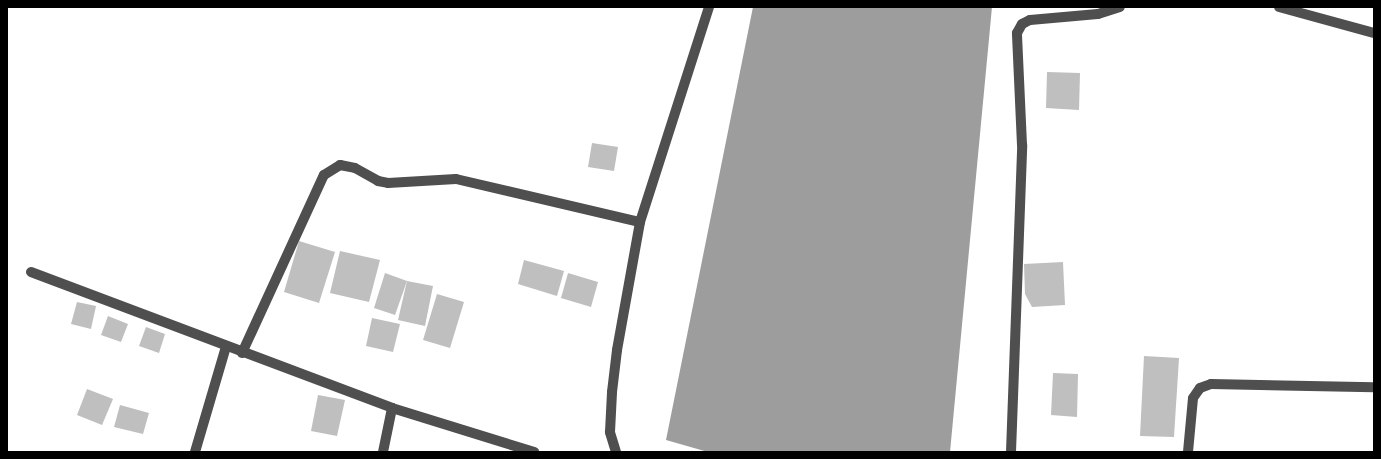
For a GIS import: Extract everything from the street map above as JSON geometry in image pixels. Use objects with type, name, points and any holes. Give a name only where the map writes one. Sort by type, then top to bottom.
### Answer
[{"type":"street","points":[[616,452],[610,432],[612,392],[617,350],[640,222],[709,7]]},
{"type":"street","points":[[1011,452],[1022,146],[1017,33],[1022,24],[1030,20],[1098,14],[1120,7]]},
{"type":"street","points":[[1279,7],[1374,33]]},
{"type":"street","points":[[242,353],[324,175],[340,166],[355,168],[378,181],[388,183],[456,179],[640,222]]},
{"type":"street","points":[[31,272],[226,347],[392,408],[534,452]]},
{"type":"street","points":[[195,452],[226,347]]},
{"type":"street","points":[[1188,452],[1193,398],[1200,388],[1211,384],[1374,387]]},
{"type":"street","points":[[383,452],[392,408]]},
{"type":"shaded area","points":[[753,7],[992,7],[950,452],[708,452],[666,440]]},
{"type":"building","points":[[1047,72],[1080,73],[1079,110],[1046,108]]},
{"type":"building","points":[[592,143],[618,147],[614,171],[588,167]]},
{"type":"building","points":[[299,241],[335,252],[319,303],[284,292]]},
{"type":"building","points":[[340,251],[380,260],[369,302],[330,293]]},
{"type":"building","points":[[524,260],[564,271],[557,296],[518,284]]},
{"type":"building","points":[[1063,262],[1065,305],[1032,307],[1025,294],[1024,264]]},
{"type":"building","points":[[385,273],[407,281],[395,315],[374,308]]},
{"type":"building","points":[[568,273],[598,282],[591,307],[561,298]]},
{"type":"building","points":[[407,281],[433,286],[425,326],[398,320]]},
{"type":"building","points":[[437,294],[464,302],[450,348],[423,340]]},
{"type":"building","points":[[77,302],[96,306],[91,329],[71,324]]},
{"type":"building","points":[[108,316],[128,324],[121,342],[101,335]]},
{"type":"building","points":[[372,318],[400,324],[393,352],[366,346]]},
{"type":"building","points":[[146,327],[165,334],[159,353],[139,346]]},
{"type":"building","points":[[1144,356],[1179,358],[1174,437],[1140,436]]},
{"type":"building","points":[[1053,373],[1078,374],[1077,417],[1051,415]]},
{"type":"building","points":[[87,389],[113,399],[102,425],[77,415]]},
{"type":"building","points":[[318,395],[345,400],[337,436],[311,431]]},
{"type":"building","points":[[120,405],[149,413],[143,434],[114,427]]}]
